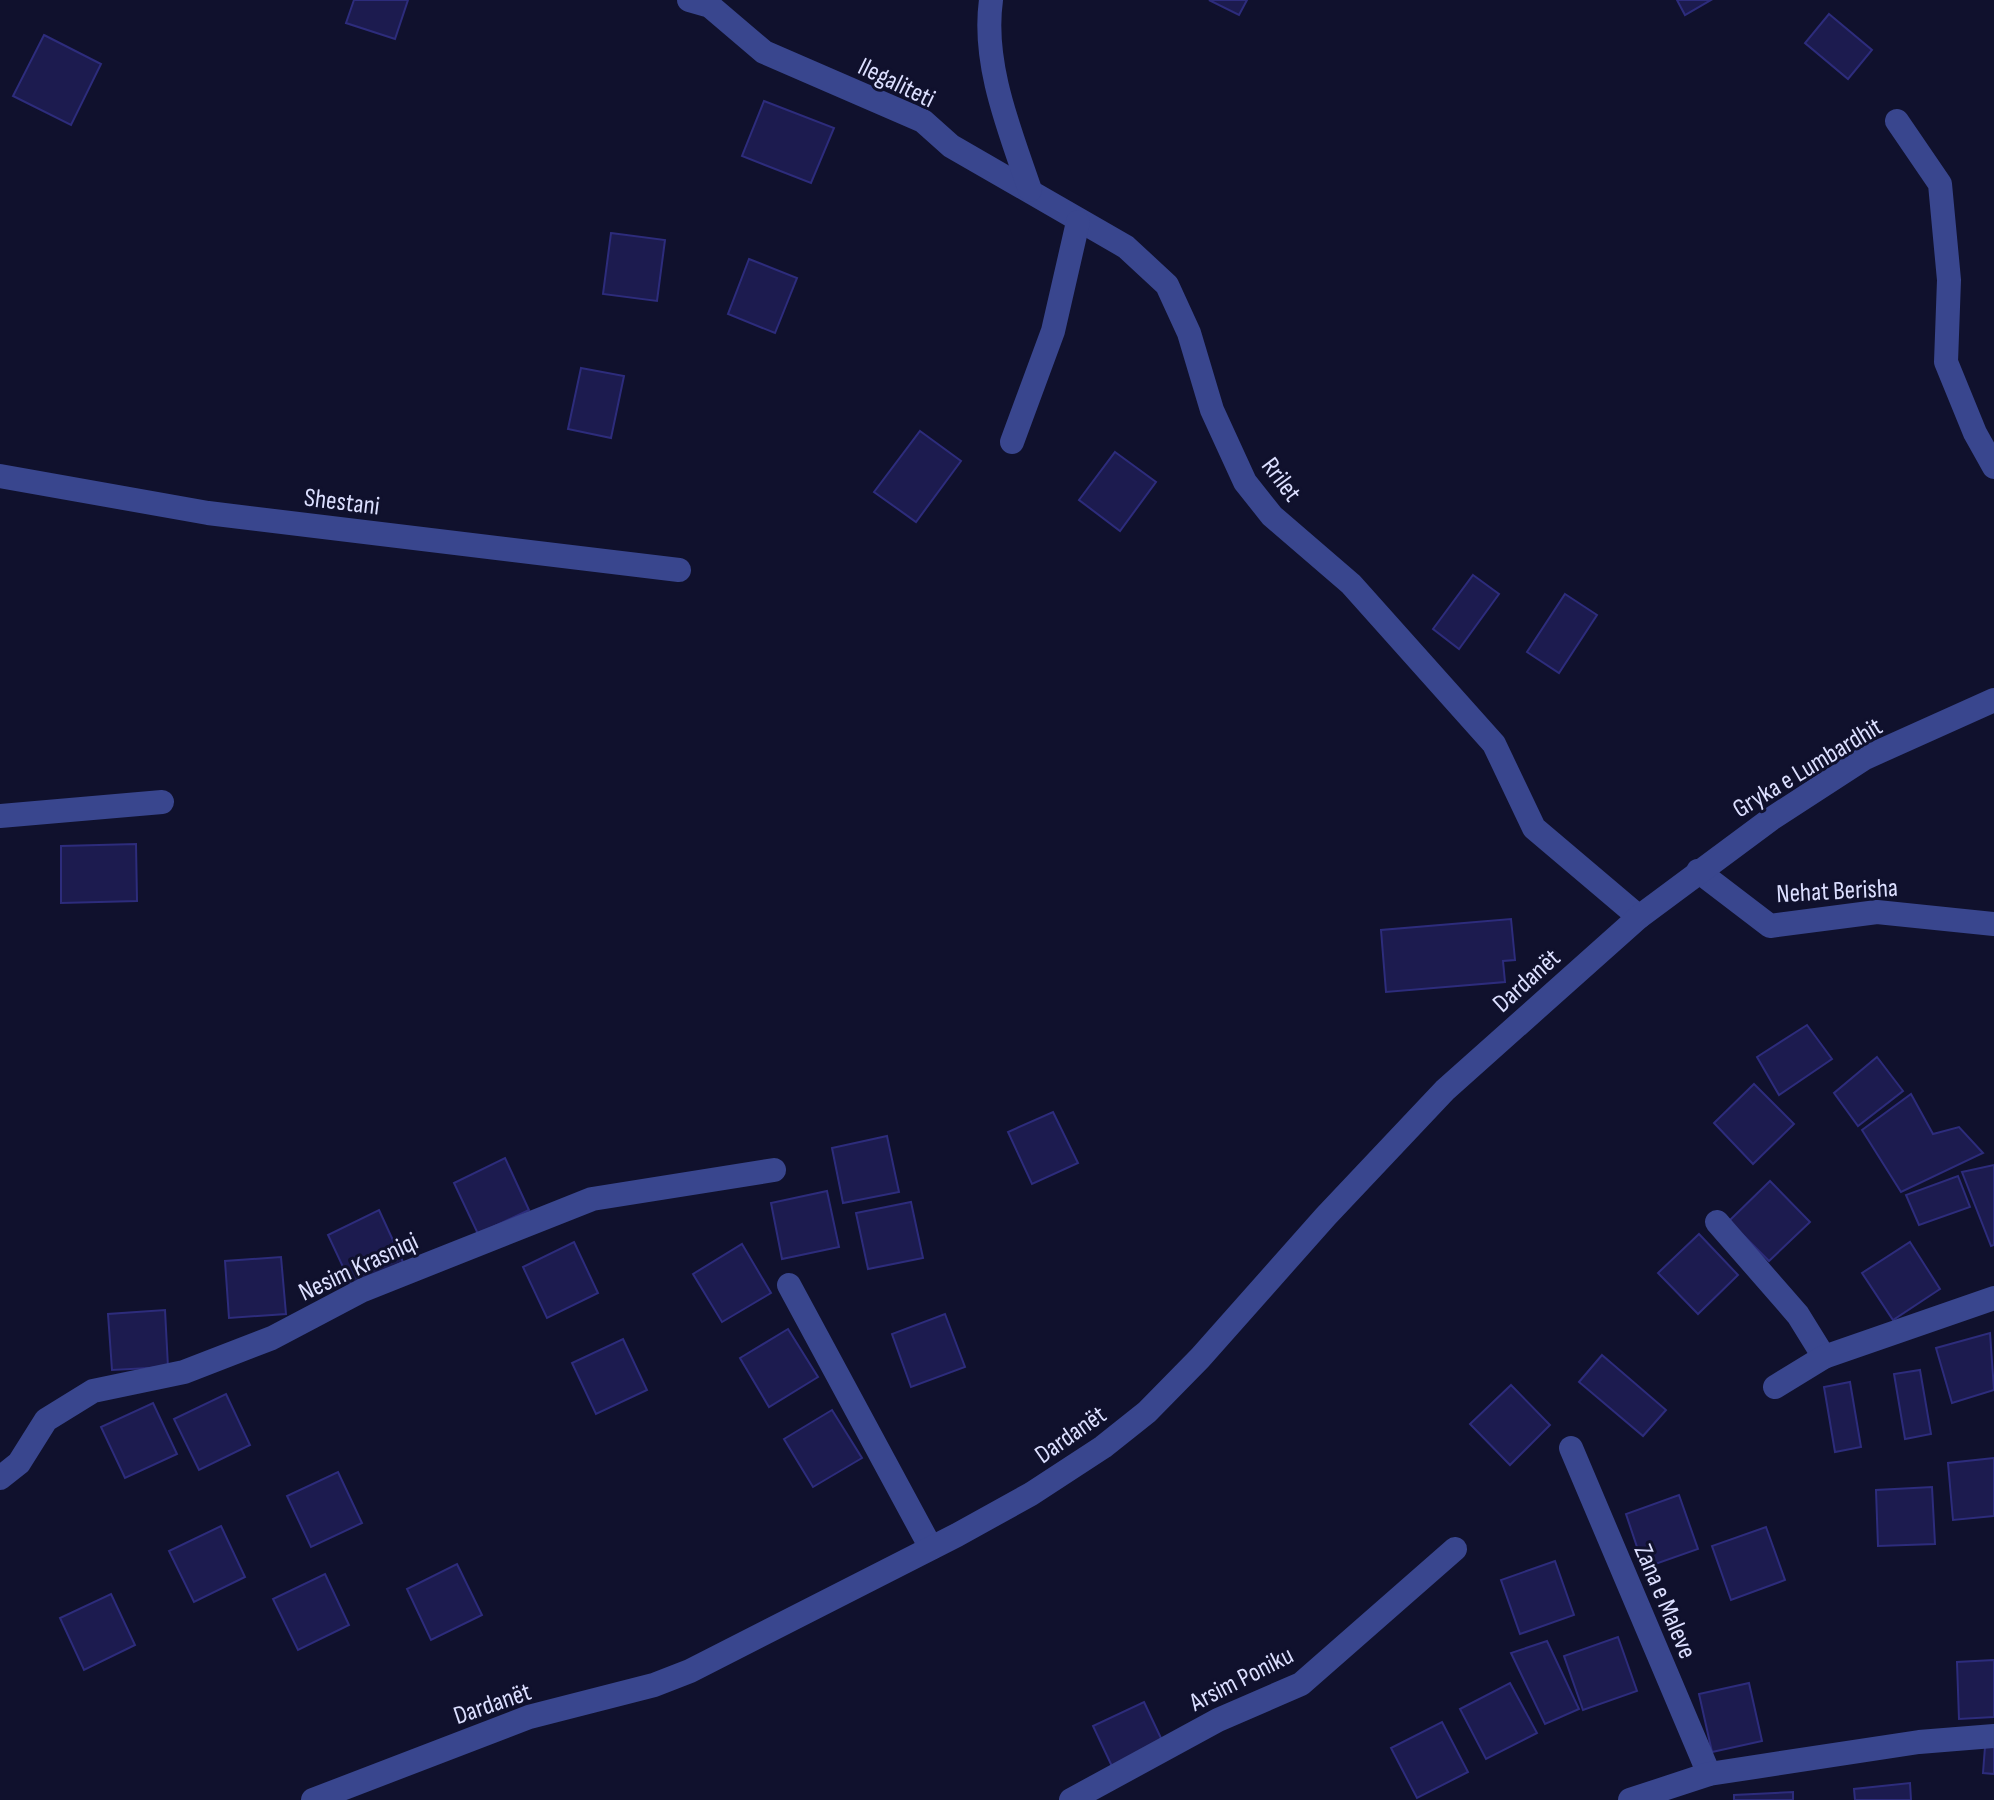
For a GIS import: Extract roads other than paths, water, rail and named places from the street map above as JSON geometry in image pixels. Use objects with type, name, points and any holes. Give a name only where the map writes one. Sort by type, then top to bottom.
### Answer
[{"type":"street","name":"Ilegaliteti","points":[[689,0],[710,6],[764,52],[923,121],[951,146],[1030,190],[1078,222]]},
{"type":"street","points":[[991,0],[988,19],[1000,104],[1030,190]]},
{"type":"street","points":[[1897,121],[1940,184],[1949,280],[1946,362],[1975,433],[1994,467]]},
{"type":"street","points":[[1012,442],[1053,331],[1078,222]]},
{"type":"street","name":"Rrilet","points":[[1078,222],[1126,247],[1167,285],[1189,333],[1212,410],[1245,482],[1272,516],[1351,584],[1494,744],[1534,828],[1639,917]]},
{"type":"street","name":"Shestani","points":[[0,476],[208,513],[679,570]]},
{"type":"street","name":"Gryka e Lumbardhit","points":[[1698,871],[1865,758],[1994,700]]},
{"type":"street","points":[[0,816],[162,802]]},
{"type":"street","name":"Dardanët","points":[[313,1800],[529,1717],[654,1685],[690,1671],[1031,1494],[1147,1412],[1445,1090],[1639,917],[1698,871]]},
{"type":"street","name":"Nehat Berisha","points":[[1698,871],[1770,926],[1877,912],[1994,924]]},
{"type":"street","name":"Nesim Krasniqi","points":[[0,1478],[19,1463],[46,1420],[93,1391],[184,1372],[272,1338],[363,1290],[592,1199],[774,1170]]},
{"type":"street","points":[[1717,1222],[1798,1315],[1824,1357]]},
{"type":"street","points":[[789,1285],[931,1548]]},
{"type":"street","points":[[1775,1387],[1824,1357],[1994,1298]]},
{"type":"street","name":"Zana e Maleve","points":[[1571,1448],[1709,1774]]},
{"type":"street","name":"Arsim Poniku","points":[[1071,1800],[1218,1720],[1301,1684],[1455,1549]]},
{"type":"street","points":[[1630,1800],[1709,1774],[1919,1742],[1994,1736]]}]
